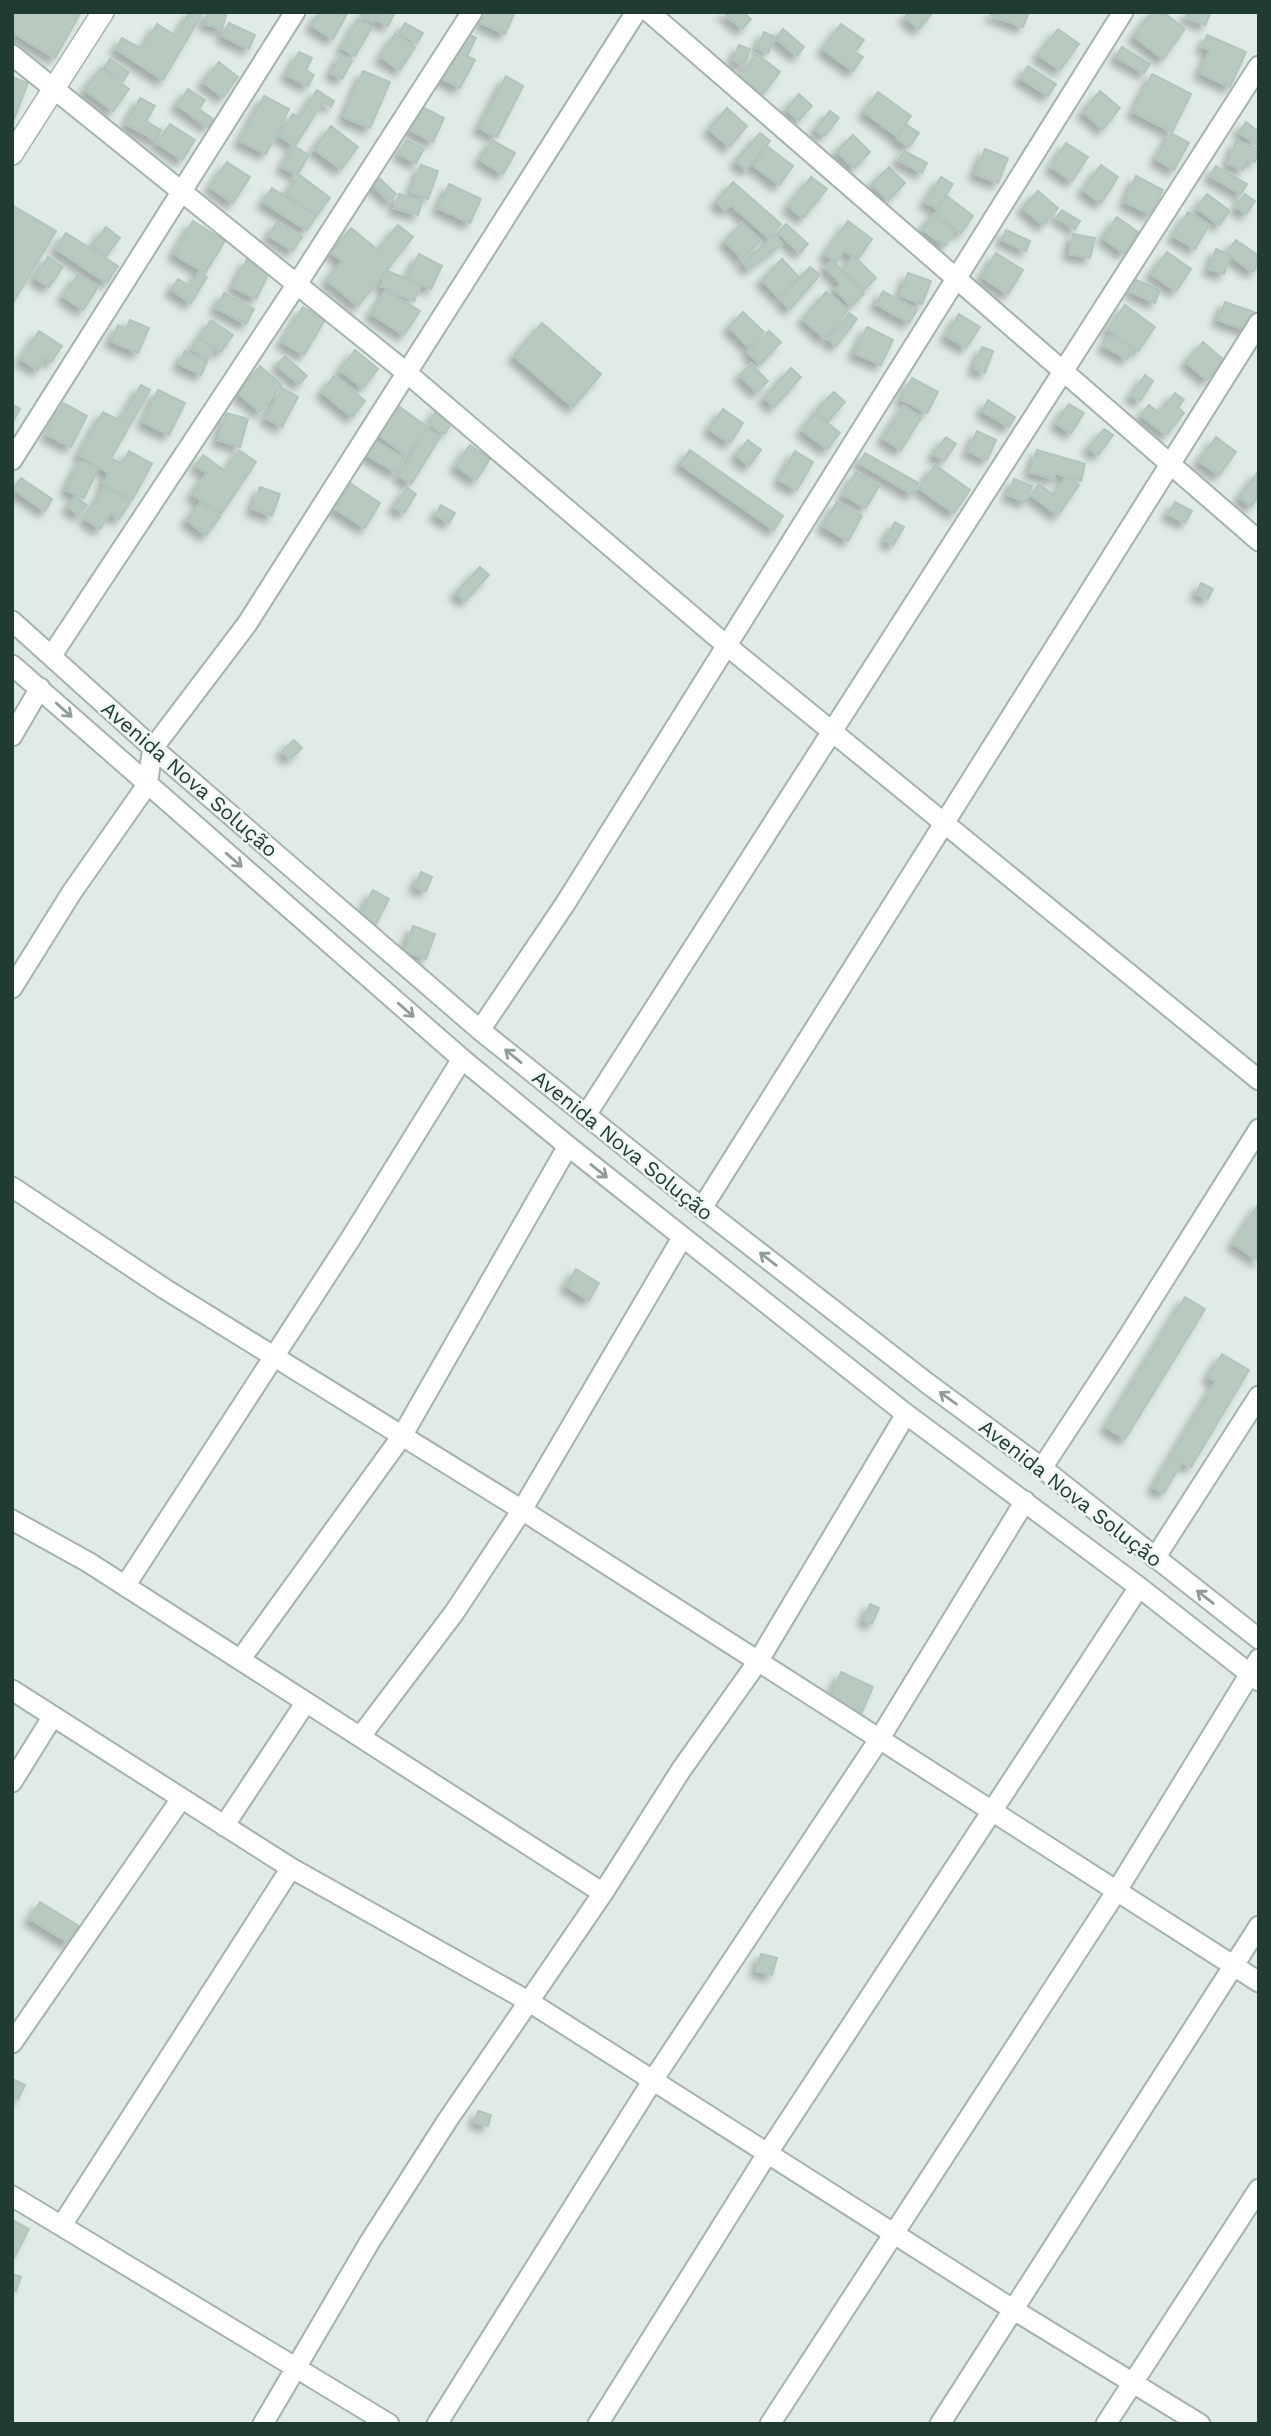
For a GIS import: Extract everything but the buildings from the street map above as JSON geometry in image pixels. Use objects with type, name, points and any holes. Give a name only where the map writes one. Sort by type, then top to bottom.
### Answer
[{"type":"street","points":[[12,154],[103,12]]},
{"type":"street","points":[[12,460],[295,12]]},
{"type":"street","points":[[52,655],[297,284],[472,12]]},
{"type":"street","points":[[12,988],[72,892],[147,785],[153,748],[247,624],[636,12]]},
{"type":"street","points":[[649,12],[1259,541]]},
{"type":"street","points":[[480,1030],[565,904],[1123,12]]},
{"type":"street","points":[[12,55],[407,373],[726,645],[1259,1080]]},
{"type":"street","points":[[586,1115],[1259,66]]},
{"type":"street","points":[[702,1208],[1259,323]]},
{"type":"street","name":"Avenida Nova Solução","points":[[12,621],[153,748],[480,1030],[702,1208],[927,1383],[1042,1468],[1259,1639]]},
{"type":"street","name":"Avenida Nova Solução","points":[[12,665],[462,1059],[568,1146],[906,1414],[1255,1672]]},
{"type":"street","points":[[12,736],[40,688]]},
{"type":"street","points":[[125,1586],[428,1117],[462,1059]]},
{"type":"street","points":[[1042,1468],[1259,1129]]},
{"type":"street","points":[[240,1660],[402,1436],[568,1146]]},
{"type":"street","points":[[12,1187],[164,1289],[522,1510],[1259,1982]]},
{"type":"street","points":[[360,1737],[454,1613],[522,1510],[682,1238]]},
{"type":"street","points":[[1155,1558],[1259,1396]]},
{"type":"street","points":[[263,2424],[376,2232],[528,2001],[603,1893],[676,1778],[759,1660],[906,1414]]},
{"type":"street","points":[[437,2424],[653,2080],[880,1738],[1025,1501]]},
{"type":"street","points":[[12,1520],[125,1586],[603,1893]]},
{"type":"street","points":[[598,2424],[767,2154],[1139,1587]]},
{"type":"street","points":[[770,2424],[1116,1892],[1255,1672]]},
{"type":"street","points":[[12,1690],[291,1868],[528,2001],[1014,2310],[1200,2424]]},
{"type":"street","points":[[223,1826],[306,1702]]},
{"type":"street","points":[[12,1782],[53,1717]]},
{"type":"street","points":[[12,2043],[181,1799]]},
{"type":"street","points":[[61,2225],[291,1868]]},
{"type":"street","points":[[940,2424],[1259,1926]]},
{"type":"street","points":[[1106,2424],[1259,2189]]},
{"type":"street","points":[[12,2196],[388,2424]]}]
